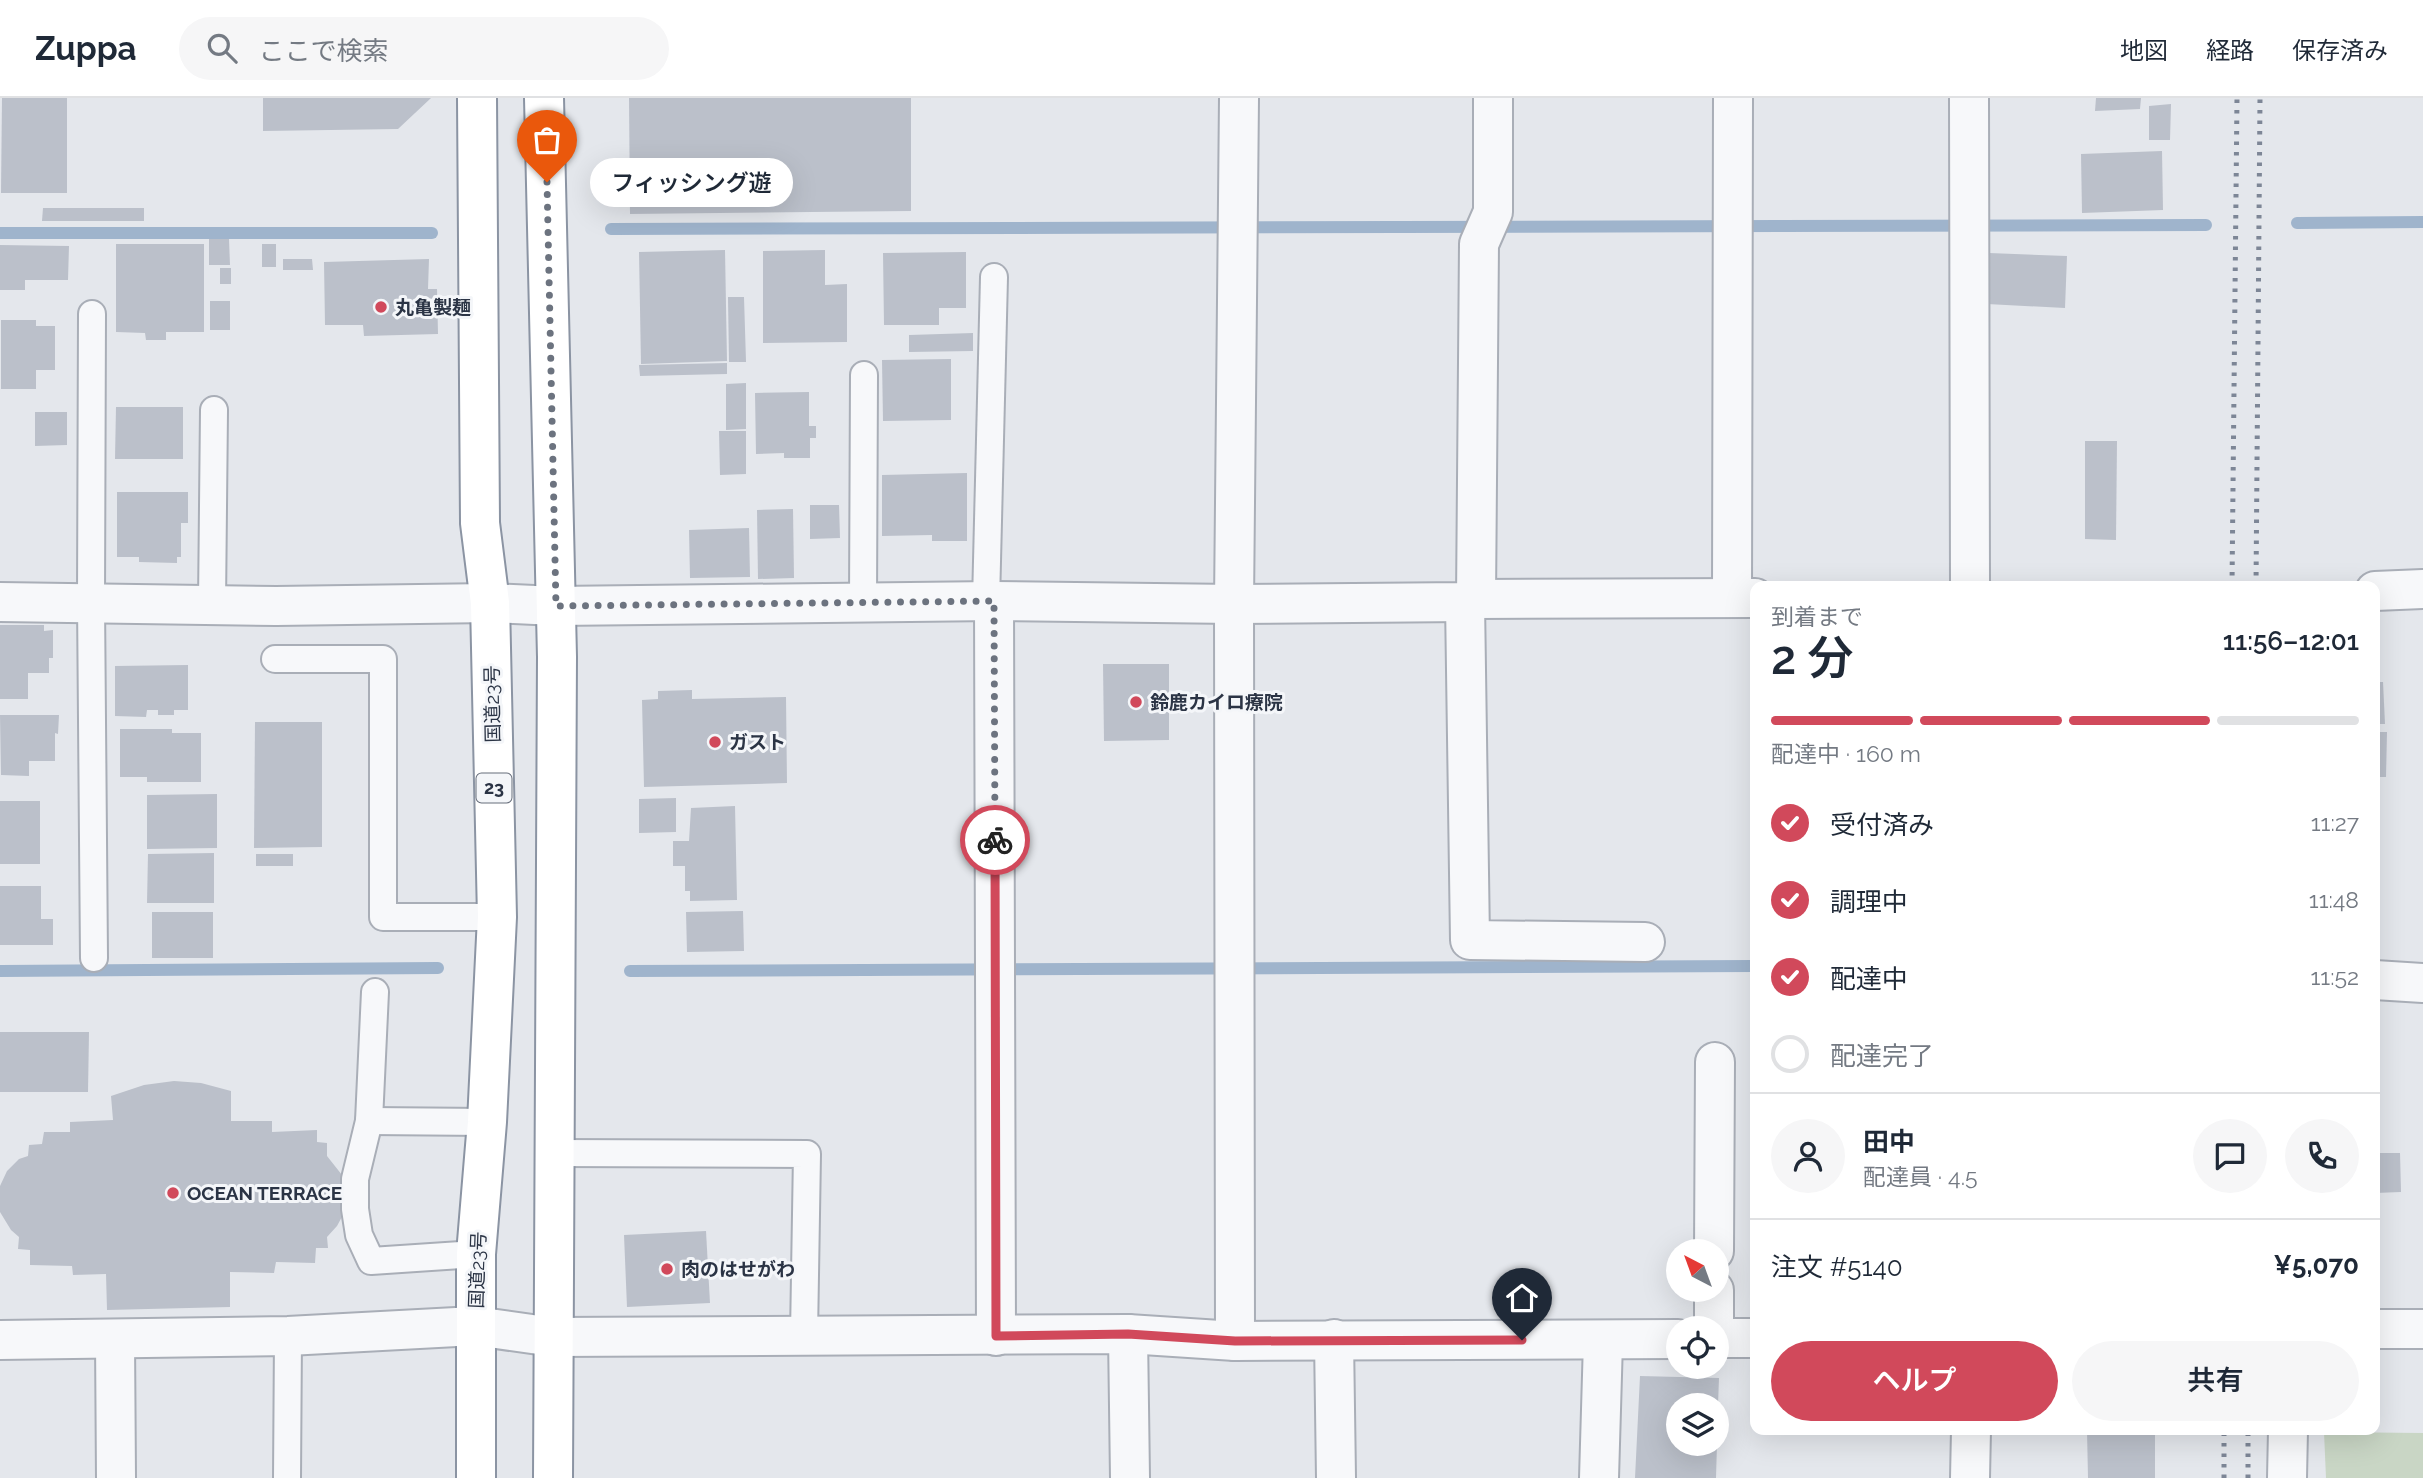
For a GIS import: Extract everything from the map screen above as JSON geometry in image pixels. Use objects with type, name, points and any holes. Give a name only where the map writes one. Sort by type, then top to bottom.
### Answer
[{"type":"highway","name":"国道23号","points":[[476,1478],[476,1254],[487,1122],[497,916],[490,603],[480,523],[477,98]]},
{"type":"highway","points":[[544,98],[556,606],[553,1478]]},
{"type":"street","points":[[1235,1341],[1234,604],[1239,98]]},
{"type":"street","points":[[1493,98],[1470,601],[1470,940],[1645,943]]},
{"type":"street","points":[[0,602],[91,601],[276,606],[490,603],[556,606],[990,601],[1234,604],[1743,598],[1732,245],[1732,98]]},
{"type":"street","points":[[1969,98],[1969,581]]},
{"type":"street","points":[[2380,591],[2423,589]]},
{"type":"street","points":[[990,601],[996,971],[996,1336]]},
{"type":"street","points":[[2380,980],[2423,983]]},
{"type":"street","points":[[1714,1239],[1715,1062]]},
{"type":"street","points":[[0,1340],[288,1336],[475,1326],[553,1337],[1128,1334],[1235,1341],[1666,1339]]},
{"type":"street","points":[[2380,1329],[2423,1329]]},
{"type":"street","points":[[1128,1334],[1129,1478]]},
{"type":"street","points":[[1729,1338],[1750,1338]]},
{"type":"street","points":[[115,1339],[116,1478]]},
{"type":"street","points":[[1334,1339],[1336,1478]]},
{"type":"street","points":[[1599,1478],[1603,1341]]},
{"type":"street","points":[[1970,1478],[1971,1435]]},
{"type":"street","points":[[2287,1478],[2288,1435]]},
{"type":"lane","points":[[990,601],[994,277]]},
{"type":"lane","points":[[92,314],[94,958]]},
{"type":"lane","points":[[863,603],[864,375]]},
{"type":"lane","points":[[212,604],[214,410]]},
{"type":"lane","points":[[275,659],[383,659],[383,917],[497,916]]},
{"type":"lane","points":[[375,992],[369,1121],[355,1179],[355,1209],[359,1235],[371,1261],[476,1254]]},
{"type":"lane","points":[[369,1121],[487,1122]]},
{"type":"lane","points":[[555,1153],[807,1154],[804,1335]]},
{"type":"lane","points":[[287,1478],[288,1336]]},
{"type":"green space","points":[[2423,1433],[2423,1478],[2326,1478],[2324,1435]]},
{"type":"building","points":[[2,98],[67,98],[67,193],[1,193]]},
{"type":"building","points":[[263,98],[431,98],[398,129],[263,131]]},
{"type":"building","points":[[629,98],[911,98],[911,211],[630,214]]},
{"type":"building","points":[[2096,98],[2141,98],[2140,109],[2095,111]]},
{"type":"building","points":[[2171,104],[2170,140],[2149,140],[2149,106]]},
{"type":"building","points":[[2162,151],[2163,210],[2082,213],[2081,154]]},
{"type":"building","points":[[43,208],[144,208],[144,221],[42,221]]},
{"type":"building","points":[[209,239],[229,239],[230,265],[209,265]]},
{"type":"building","points":[[116,244],[204,244],[204,332],[166,332],[166,340],[146,340],[145,333],[116,332]]},
{"type":"building","points":[[262,244],[276,244],[276,267],[262,267]]},
{"type":"building","points":[[0,245],[69,246],[68,280],[25,280],[25,290],[0,290]]},
{"type":"building","points":[[725,250],[727,361],[641,364],[639,252]]},
{"type":"building","points":[[825,250],[825,285],[847,284],[847,342],[763,343],[763,251]]},
{"type":"building","points":[[966,252],[966,308],[939,308],[939,325],[884,325],[883,253]]},
{"type":"building","points":[[1989,253],[2067,256],[2065,308],[1987,304]]},
{"type":"building","points":[[283,259],[312,259],[313,270],[283,270]]},
{"type":"building","name":"丸亀製麺","points":[[429,259],[428,289],[437,289],[438,334],[364,336],[363,325],[325,325],[324,262]]},
{"type":"building","points":[[220,268],[231,268],[231,284],[220,284]]},
{"type":"building","points":[[728,297],[744,297],[746,362],[729,362]]},
{"type":"building","points":[[210,301],[230,301],[230,330],[210,330]]},
{"type":"building","points":[[1,320],[36,320],[36,326],[55,326],[55,370],[36,370],[36,389],[1,389]]},
{"type":"building","points":[[973,333],[973,351],[909,352],[909,335]]},
{"type":"building","points":[[951,359],[951,420],[883,421],[882,360]]},
{"type":"building","points":[[727,363],[727,374],[640,376],[639,365]]},
{"type":"building","points":[[746,383],[746,429],[726,430],[726,384]]},
{"type":"building","points":[[809,392],[809,426],[816,426],[816,438],[810,438],[810,458],[784,458],[784,453],[756,454],[755,393]]},
{"type":"building","points":[[116,407],[183,407],[183,459],[115,459]]},
{"type":"building","points":[[35,412],[67,412],[67,445],[35,446]]},
{"type":"building","points":[[719,431],[746,431],[746,474],[720,475]]},
{"type":"building","points":[[2085,441],[2117,441],[2116,540],[2085,539]]},
{"type":"building","points":[[967,473],[967,541],[932,541],[932,535],[882,536],[882,475]]},
{"type":"building","points":[[117,492],[188,492],[188,523],[181,523],[181,557],[177,557],[177,563],[139,562],[139,557],[117,557]]},
{"type":"building","points":[[810,505],[839,505],[840,538],[810,539]]},
{"type":"building","points":[[793,509],[794,578],[758,579],[757,510]]},
{"type":"building","points":[[749,528],[750,577],[690,578],[689,530]]},
{"type":"building","points":[[0,625],[44,625],[44,631],[53,630],[53,658],[49,658],[49,673],[28,673],[28,699],[0,699]]},
{"type":"building","name":"鈴鹿カイロ療院","points":[[1103,664],[1169,664],[1169,740],[1104,741]]},
{"type":"building","points":[[188,665],[188,710],[174,710],[174,715],[158,715],[158,710],[147,710],[146,717],[115,716],[115,666]]},
{"type":"building","points":[[2380,682],[2383,682],[2385,724],[2380,724]]},
{"type":"building","name":"ガスト","points":[[692,690],[692,699],[786,697],[787,783],[644,787],[642,700],[658,699],[658,691]]},
{"type":"building","points":[[0,715],[59,715],[58,734],[55,733],[55,761],[29,761],[29,776],[1,775]]},
{"type":"building","points":[[255,722],[322,722],[322,847],[254,848]]},
{"type":"building","points":[[120,729],[172,729],[172,733],[201,733],[201,782],[147,782],[147,777],[120,777]]},
{"type":"building","points":[[2380,732],[2387,732],[2386,777],[2380,777]]},
{"type":"building","points":[[217,794],[217,848],[147,849],[147,795]]},
{"type":"building","points":[[676,798],[676,832],[639,833],[639,799]]},
{"type":"building","points":[[0,801],[40,801],[40,864],[0,864]]},
{"type":"building","points":[[735,806],[737,900],[690,901],[690,891],[685,891],[685,866],[673,866],[673,841],[689,841],[691,808]]},
{"type":"building","points":[[214,853],[214,903],[147,903],[148,854]]},
{"type":"building","points":[[256,854],[293,854],[293,866],[256,866]]},
{"type":"building","points":[[0,886],[41,886],[41,919],[53,919],[53,945],[0,945]]},
{"type":"building","points":[[743,911],[744,951],[687,952],[686,912]]},
{"type":"building","points":[[152,912],[213,912],[213,958],[152,958]]},
{"type":"building","points":[[0,1032],[89,1032],[88,1092],[0,1092]]},
{"type":"building","name":"OCEAN TERRACE","points":[[174,1081],[201,1083],[231,1091],[231,1121],[272,1121],[272,1132],[317,1130],[317,1142],[327,1143],[327,1156],[342,1175],[345,1186],[344,1213],[327,1237],[328,1248],[316,1248],[315,1263],[276,1262],[274,1273],[230,1272],[230,1307],[107,1310],[106,1274],[73,1275],[72,1266],[30,1265],[30,1250],[18,1249],[19,1237],[11,1230],[0,1212],[0,1186],[7,1171],[19,1159],[28,1156],[29,1145],[42,1144],[44,1132],[70,1132],[70,1122],[113,1120],[111,1096],[144,1085]]},
{"type":"building","points":[[2380,1153],[2400,1153],[2401,1192],[2380,1193]]},
{"type":"building","name":"肉のはせがわ","points":[[706,1231],[710,1303],[627,1307],[624,1235]]},
{"type":"building","points":[[1640,1376],[1719,1379],[1718,1393],[1666,1393],[1666,1456],[1717,1456],[1716,1478],[1635,1478]]},
{"type":"building","points":[[2087,1435],[2155,1435],[2155,1478],[2088,1478]]},
{"type":"waterway","points":[[2297,223],[2423,222]]},
{"type":"waterway","points":[[611,229],[2206,225]]},
{"type":"waterway","points":[[0,233],[432,233]]},
{"type":"waterway","points":[[630,971],[1750,966]]},
{"type":"waterway","points":[[0,971],[438,968]]},
{"type":"railway","points":[[2232,581],[2237,98]]},
{"type":"railway","points":[[2256,581],[2260,98]]},
{"type":"railway","points":[[2224,1435],[2224,1478]]},
{"type":"railway","points":[[2248,1435],[2248,1478]]},
{"type":"way so far","points":[[547,182],[556,606],[994,601],[995,840]]},
{"type":"place","name":"フィッシング遊","points":[[547,182]]},
{"type":"place","name":"丸亀製麺","points":[[381,307]]},
{"type":"place","name":"鈴鹿カイロ療院","points":[[1136,702]]},
{"type":"place","name":"ガスト","points":[[715,742]]},
{"type":"place","name":"OCEAN TERRACE","points":[[173,1193]]},
{"type":"place","name":"肉のはせがわ","points":[[667,1269]]},
{"type":"route","points":[[995,840],[996,1336],[1128,1334],[1235,1341],[1522,1340]]}]
